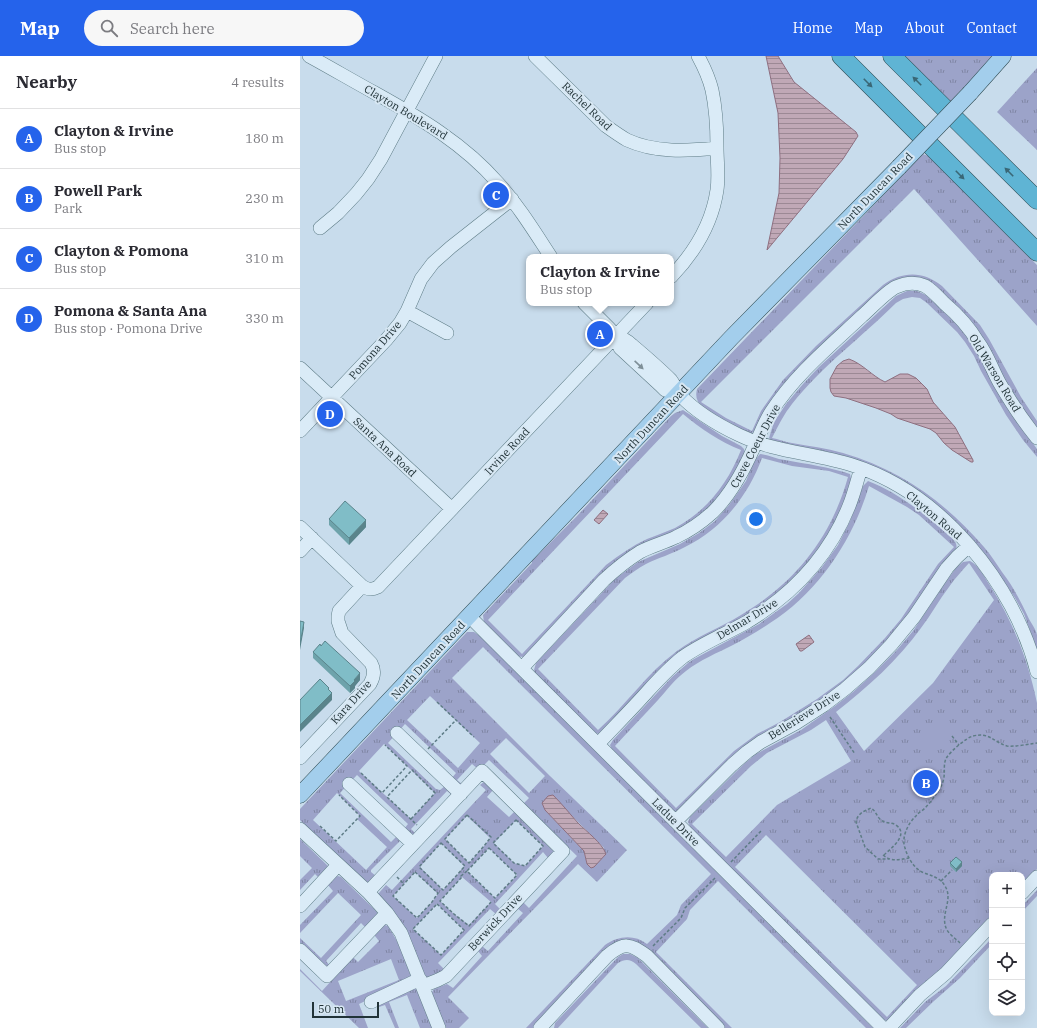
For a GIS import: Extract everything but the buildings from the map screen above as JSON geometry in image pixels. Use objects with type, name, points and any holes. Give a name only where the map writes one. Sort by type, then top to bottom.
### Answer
[{"type":"highway","points":[[840,56],[1037,252]]},
{"type":"highway","points":[[892,56],[1037,200]]},
{"type":"main road","name":"North Duncan Road","points":[[300,795],[731,338],[899,167],[970,93],[1003,56]]},
{"type":"street","name":"Clayton Boulevard","points":[[309,56],[406,110],[433,127],[477,161],[512,199],[549,254]]},
{"type":"street","points":[[320,228],[338,214],[368,179],[381,159],[436,56]]},
{"type":"street","name":"Rachel Road","points":[[535,56],[606,126],[627,140],[655,149],[701,150],[717,148]]},
{"type":"street","points":[[674,274],[689,256],[701,238],[710,216],[718,180],[715,112],[712,89],[706,71],[698,56]]},
{"type":"street","name":"Pomona Drive","points":[[300,431],[386,340],[399,324],[407,311],[422,279],[433,263],[512,199]]},
{"type":"street","name":"Creve Coeur Drive","points":[[522,668],[604,580],[628,559],[687,532],[713,512],[734,486],[747,463],[764,424],[771,412],[801,374],[893,288],[906,284],[913,284]]},
{"type":"street","name":"Old Warson Road","points":[[913,284],[930,289],[969,328],[979,342],[999,381],[1015,407],[1037,438]]},
{"type":"street","points":[[587,306],[616,335],[620,348],[664,390],[679,394]]},
{"type":"street","name":"Irvine Road","points":[[362,586],[372,589],[378,586],[644,306]]},
{"type":"street","points":[[407,311],[447,333]]},
{"type":"street","name":"Santa Ana Road","points":[[300,368],[452,509]]},
{"type":"street","name":"Clayton Road","points":[[679,394],[700,413],[740,436],[777,449],[829,459],[861,468],[880,476],[920,501],[945,521],[986,566],[1016,615],[1026,638],[1037,672]]},
{"type":"street","name":"Delmar Drive","points":[[598,744],[668,670],[682,658],[695,649],[746,623],[784,596],[799,582],[827,548],[839,527],[849,506],[861,468]]},
{"type":"street","points":[[300,527],[362,586]]},
{"type":"street","points":[[300,551],[312,538]]},
{"type":"street","name":"Bellerieve Drive","points":[[676,822],[732,765],[747,752],[761,742],[796,723],[824,705],[869,668],[891,645],[914,617],[947,568],[969,546]]},
{"type":"street","name":"Kara Drive","points":[[300,758],[370,684],[374,674],[371,663],[342,633],[338,621],[339,611],[362,586]]},
{"type":"street","name":"Ladue Drive","points":[[469,616],[883,1028]]},
{"type":"street","points":[[368,892],[461,794],[397,733]]},
{"type":"street","name":"Berwick Drive","points":[[371,1002],[421,982],[438,980],[446,976],[562,851],[482,771],[461,794]]},
{"type":"street","points":[[349,784],[414,844]]},
{"type":"street","points":[[300,829],[368,892],[387,913],[401,933],[439,1028]]},
{"type":"street","points":[[300,906],[338,865]]},
{"type":"street","points":[[1025,890],[1037,877]]},
{"type":"street","points":[[300,950],[327,976],[387,913]]},
{"type":"street","points":[[889,1028],[920,995],[946,973],[989,927]]},
{"type":"street","points":[[541,1028],[606,956],[621,946],[632,947],[647,956],[718,1028]]},
{"type":"path","points":[[437,702],[474,737]]},
{"type":"path","points":[[830,717],[856,754]]},
{"type":"path","points":[[421,756],[456,720]]},
{"type":"path","points":[[889,859],[883,855],[902,839],[910,822],[937,794],[944,777],[945,762],[948,755],[960,745],[972,737],[982,735],[988,736],[1008,746],[1037,743]]},
{"type":"path","points":[[952,736],[960,745]]},
{"type":"path","points":[[361,773],[382,793],[407,766],[385,746]]},
{"type":"path","points":[[412,770],[435,793],[411,819],[387,797],[412,770]]},
{"type":"path","points":[[320,826],[336,841],[360,816],[339,795]]},
{"type":"path","points":[[908,858],[897,860],[878,859],[865,847],[856,818],[864,811],[871,808],[874,809],[882,821],[899,828],[908,858],[916,868],[941,881],[946,887],[949,896],[944,922],[948,930],[960,944]]},
{"type":"path","points":[[467,815],[490,837],[469,863],[445,839],[467,815]]},
{"type":"path","points":[[516,820],[543,846],[525,866],[514,863],[493,843],[516,820]]},
{"type":"path","points":[[731,862],[762,830]]},
{"type":"path","points":[[441,843],[465,866],[457,875],[443,890],[419,867],[441,843]]},
{"type":"path","points":[[475,863],[467,871],[495,898],[517,875],[489,848],[461,876],[462,877],[440,901],[469,926],[491,902]]},
{"type":"path","points":[[941,881],[952,870]]},
{"type":"path","points":[[415,872],[438,894],[417,918],[393,896],[415,872]]},
{"type":"path","points":[[457,875],[461,876]]},
{"type":"path","points":[[651,948],[681,918],[685,908],[715,878]]},
{"type":"path","points":[[437,904],[464,930],[441,955],[413,929],[437,904]]},
{"type":"green space","points":[[902,56],[993,56],[949,103]]},
{"type":"green space","points":[[1037,68],[1037,150],[997,112]]},
{"type":"green space","points":[[923,154],[928,156],[1037,265],[1037,326],[914,189],[701,402],[726,418],[752,431],[761,411],[783,380],[816,346],[890,280],[905,275],[920,275],[935,281],[942,286],[980,325],[1021,397],[1037,421],[1037,431],[936,288],[892,285],[752,433],[747,434],[702,408],[697,399],[697,389]]},
{"type":"green space","points":[[907,291],[917,291],[926,295],[964,331],[980,355],[1016,420],[1037,449],[1037,457],[1006,415],[965,342],[957,332],[927,303],[920,298],[912,297],[903,299],[896,303],[816,377],[789,408],[772,438],[789,443],[837,451],[864,460],[903,478],[938,502],[984,547],[1010,583],[1036,631],[1037,650],[1024,614],[1015,598],[978,546],[957,524],[909,487],[773,443],[769,438],[774,422],[786,404],[803,384],[819,367],[896,296]]},
{"type":"green space","points":[[683,410],[744,449],[745,453],[731,485],[700,518],[638,549],[527,656],[515,656],[484,623],[483,615],[532,563],[532,561],[675,413]],"holes":[[[683,414],[718,439],[741,450],[723,485],[707,505],[686,521],[675,528],[636,545],[606,565],[522,654],[488,620]]]},
{"type":"green space","points":[[760,454],[850,474],[852,483],[848,497],[824,545],[778,597],[689,649],[599,734],[594,733],[537,678],[534,670],[536,663],[615,579],[638,562],[680,544],[699,533],[715,521],[729,505],[746,481],[754,461]],"holes":[[[762,458],[792,466],[829,471],[848,477],[832,520],[808,557],[778,589],[741,615],[692,641],[666,660],[598,730],[538,669],[625,578],[646,564],[698,540],[722,521],[741,498]]]},
{"type":"green space","points":[[868,481],[878,485],[898,496],[918,510],[954,541],[957,546],[954,554],[917,606],[857,674],[676,812],[668,809],[613,752],[610,745],[613,740],[672,677],[688,663],[759,624],[787,604],[799,593],[822,567],[838,545],[850,521],[863,486]],"holes":[[[869,486],[919,515],[954,547],[938,564],[901,619],[885,638],[843,680],[817,699],[780,722],[757,734],[734,751],[676,808],[615,746],[682,674],[703,660],[733,645],[765,626],[787,611],[803,597],[832,564],[854,526]]]},
{"type":"green space","points":[[970,561],[983,575],[998,598],[1019,641],[1029,671],[1037,703],[1037,869],[1025,882],[1025,872],[989,872],[989,921],[887,1021],[879,1018],[691,829],[688,822],[690,817],[756,754],[801,730],[853,692],[874,673],[913,631],[956,568],[963,562]],"holes":[[[969,563],[994,600],[933,683],[864,751],[836,712],[871,683],[903,651],[925,623],[951,584]],[[826,720],[851,761],[777,805],[726,857],[692,824],[751,766],[767,753],[811,730]],[[766,835],[917,985],[887,1017],[735,867]]]},
{"type":"green space","points":[[467,632],[474,632],[480,636],[873,1028],[866,1028],[718,881],[690,910],[687,919],[656,952],[732,1028],[724,1028],[627,943],[535,1028],[526,1028],[605,945],[626,937],[637,939],[647,944],[677,915],[681,905],[711,874],[483,647],[452,678],[627,850],[597,882],[578,864],[448,997],[469,1018],[459,1028],[445,1028],[434,1000],[432,992],[434,989],[447,984],[453,988],[482,956],[478,951],[482,946],[488,951],[523,913],[517,908],[523,902],[529,908],[577,856],[523,804],[529,798],[489,760],[478,769],[472,764],[457,780],[463,785],[461,788],[451,779],[456,773],[405,724],[388,743],[436,789],[440,790],[445,786],[454,795],[453,796],[447,791],[411,829],[417,835],[414,838],[404,829],[408,824],[357,775],[340,793],[391,842],[396,837],[400,841],[371,870],[371,872],[376,876],[368,885],[300,820],[300,809]],"holes":[[[430,696],[480,743],[458,768],[407,720]],[[506,738],[545,776],[529,793],[490,754]],[[384,744],[435,793],[411,819],[359,771]],[[337,793],[360,816],[357,819],[387,847],[366,870],[313,820]],[[545,810],[573,817],[604,848],[587,864],[584,851]]]},
{"type":"green space","points":[[945,719],[957,732],[933,754],[921,741]]},
{"type":"green space","points":[[484,782],[493,790],[487,797],[509,817],[514,812],[554,852],[548,858],[543,852],[495,904],[500,909],[496,914],[490,909],[438,963],[444,969],[439,974],[428,978],[425,977],[378,894],[386,885],[392,890],[486,790],[480,785]],"holes":[[[467,816],[490,838],[469,863],[445,839]],[[516,820],[543,846],[525,866],[514,863],[494,843]],[[441,843],[464,866],[443,890],[420,867]],[[489,848],[517,875],[495,898],[467,871]],[[415,872],[438,894],[417,918],[393,896]],[[462,877],[491,902],[469,925],[440,901]],[[437,904],[464,930],[441,955],[413,929]]]},
{"type":"green space","points":[[300,839],[328,866],[320,879],[315,874],[300,890],[300,880],[312,868],[300,856]]},
{"type":"green space","points":[[335,877],[341,877],[378,913],[378,916],[367,929],[361,923],[326,961],[331,967],[327,972],[300,946],[300,938],[321,958],[361,915],[338,893],[300,933],[300,925],[333,891],[328,885]]},
{"type":"green space","points":[[1037,890],[1037,896],[1025,909],[1025,903]]},
{"type":"green space","points":[[383,926],[388,926],[400,946],[411,978],[359,1004],[368,1028],[359,1028],[300,971],[300,969],[322,991],[353,957],[358,962],[379,941],[375,934]],"holes":[[[391,959],[399,980],[346,1001],[338,981]]]},
{"type":"green space","points":[[989,941],[989,947],[960,978],[906,1028],[900,1028],[925,1002],[946,986]]},
{"type":"green space","points":[[623,954],[630,954],[638,958],[708,1028],[701,1028],[636,964],[627,960],[618,963],[558,1028],[554,1028],[555,1023],[618,957]]},
{"type":"green space","points":[[414,988],[418,992],[433,1028],[420,1028],[407,995],[389,1002],[399,1028],[395,1028],[385,1005],[379,1007],[377,1003]]},
{"type":"shaded area","points":[[766,56],[778,56],[794,82],[856,132],[858,136],[843,159],[767,250],[779,193],[780,158],[778,113]]},
{"type":"shaded area","points":[[849,359],[885,382],[900,374],[908,374],[916,378],[927,389],[933,402],[955,427],[973,462],[952,450],[936,433],[930,429],[897,418],[876,408],[846,398],[834,396],[830,388],[830,379],[837,366],[843,361]]},
{"type":"shaded area","points":[[603,510],[608,514],[599,524],[594,520]]},
{"type":"shaded area","points":[[809,635],[814,642],[800,651],[796,644]]},
{"type":"shaded area","points":[[553,795],[604,850],[606,854],[594,867],[591,868],[587,864],[584,851],[545,810],[542,803],[548,796]]},
{"type":"place","name":"Clayton & Pomona","points":[[496,195]]},
{"type":"place","name":"Clayton & Irvine","points":[[600,334]]},
{"type":"place","name":"Pomona & Santa Ana","points":[[330,414]]},
{"type":"place","name":"Powell Park","points":[[926,783]]}]
